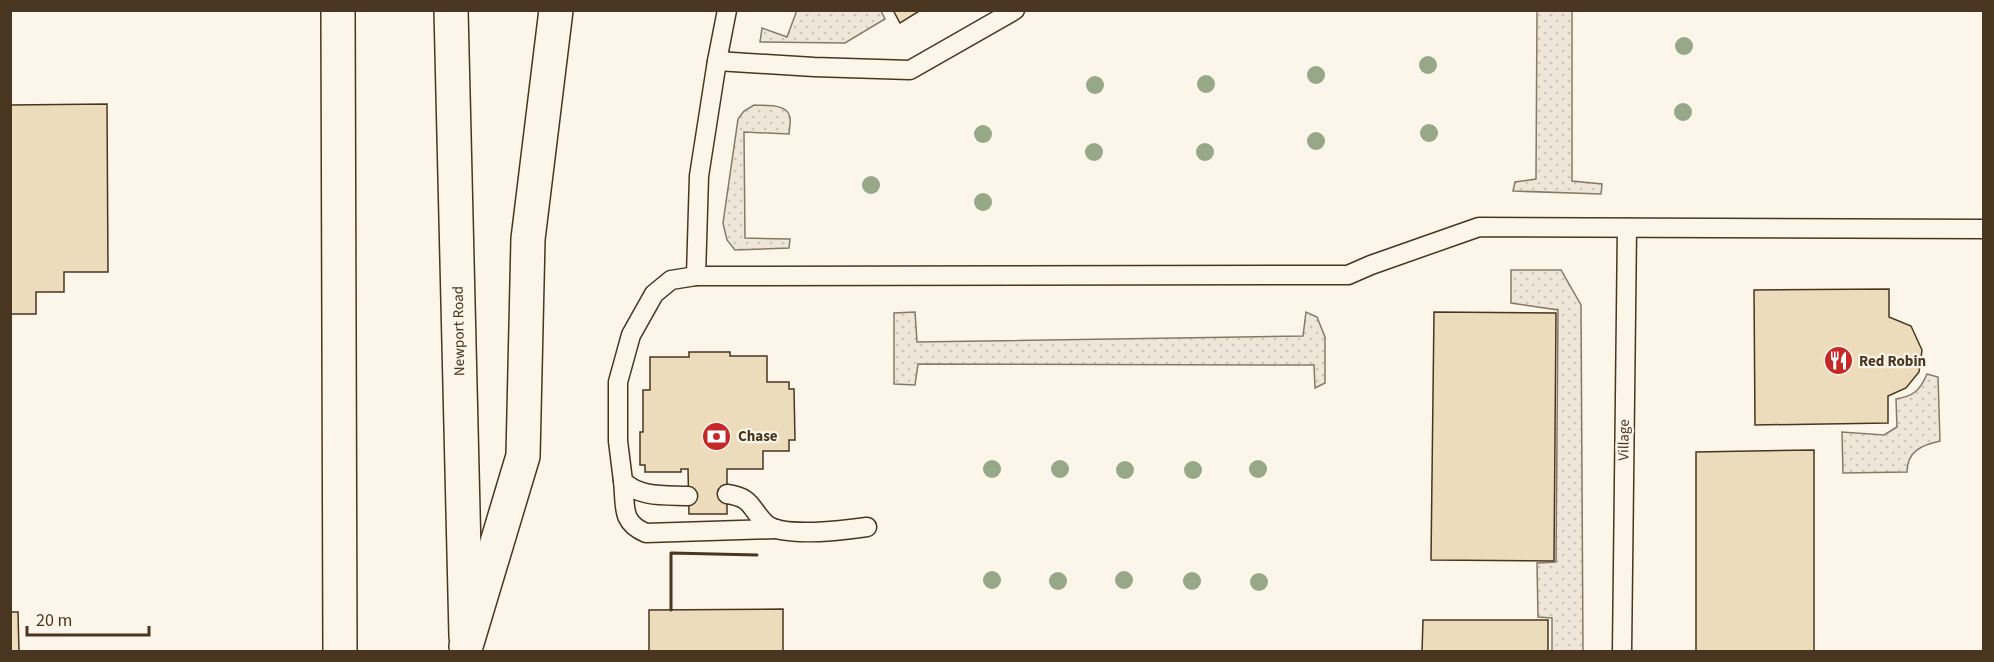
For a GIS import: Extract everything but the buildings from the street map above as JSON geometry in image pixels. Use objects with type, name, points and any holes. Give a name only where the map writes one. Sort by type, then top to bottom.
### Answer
[{"type":"main road","points":[[338,10],[340,651]]},
{"type":"main road","name":"Newport Road","points":[[451,10],[466,649]]},
{"type":"main road","points":[[466,649],[523,456],[528,239],[556,10]]},
{"type":"lane","points":[[696,276],[699,176],[727,10]]},
{"type":"lane","points":[[717,61],[910,70],[1015,10]]},
{"type":"lane","points":[[867,527],[836,531],[776,529],[646,533],[633,528],[627,517],[618,441],[618,382],[631,335],[654,294],[671,280],[696,276],[1348,275],[1479,228],[1983,229]]},
{"type":"lane","name":"Village","points":[[1622,651],[1627,228]]},
{"type":"lane","points":[[623,481],[635,490],[649,494],[688,496]]},
{"type":"lane","points":[[727,494],[741,496],[766,524],[776,529]]},
{"type":"shaded area","points":[[797,10],[881,11],[885,19],[845,43],[760,42],[762,28],[787,37]]},
{"type":"shaded area","points":[[1537,11],[1572,11],[1572,181],[1602,184],[1601,194],[1513,191],[1515,182],[1536,179]]},
{"type":"shaded area","points":[[754,105],[781,108],[788,113],[790,122],[789,134],[744,132],[745,238],[790,239],[789,248],[735,250],[727,240],[723,223],[738,119],[744,111]]},
{"type":"shaded area","points":[[1511,270],[1561,270],[1581,305],[1583,651],[1552,651],[1552,618],[1538,617],[1537,563],[1556,562],[1558,310],[1511,303]]},
{"type":"shaded area","points":[[915,312],[917,342],[1303,336],[1306,312],[1317,317],[1325,337],[1325,383],[1315,388],[1314,365],[918,364],[915,385],[894,384],[894,313]]},
{"type":"shaded area","points":[[1927,374],[1938,377],[1940,441],[1917,450],[1910,459],[1907,472],[1843,473],[1842,432],[1884,435],[1897,427],[1896,399],[1915,392],[1922,385]]},
{"type":"wall","points":[[671,610],[671,553],[757,555]]},
{"type":"place","name":"Red Robin","points":[[1838,361]]},
{"type":"place","name":"Chase","points":[[717,436]]}]
